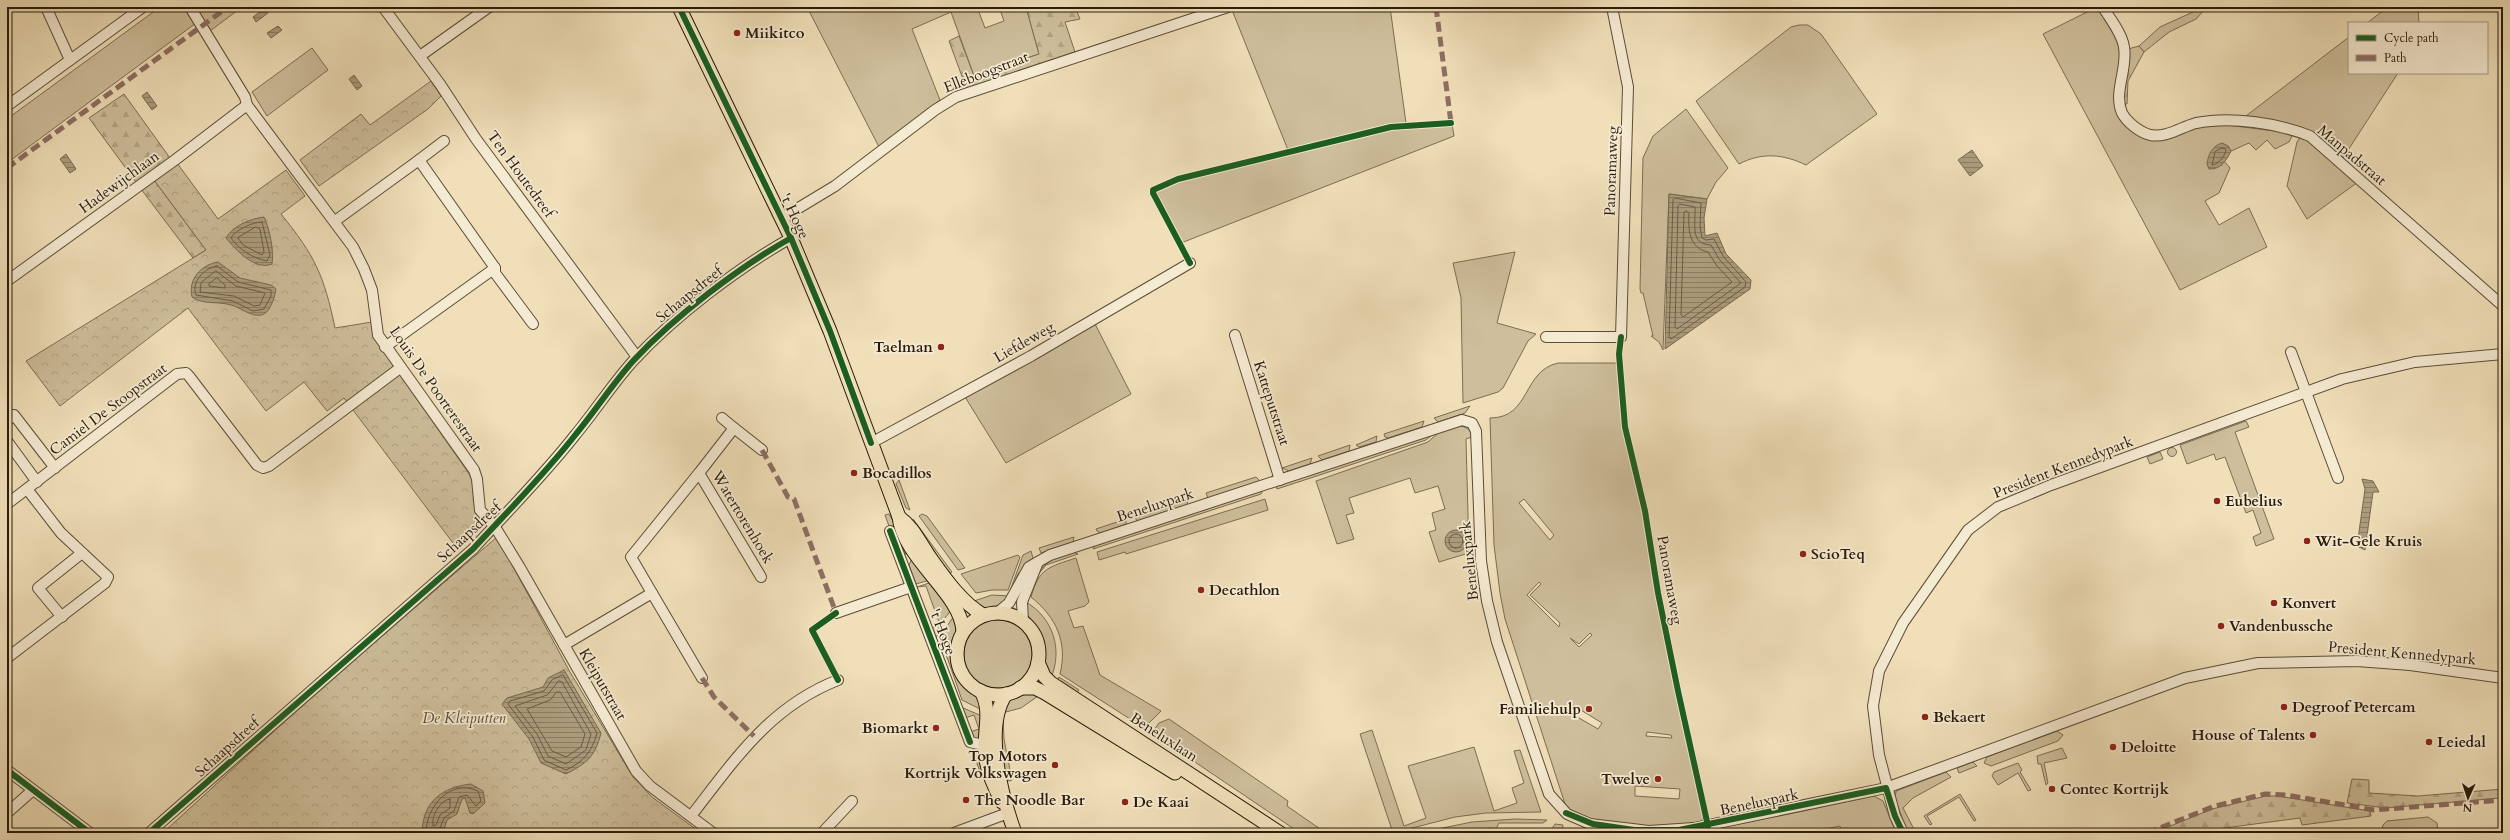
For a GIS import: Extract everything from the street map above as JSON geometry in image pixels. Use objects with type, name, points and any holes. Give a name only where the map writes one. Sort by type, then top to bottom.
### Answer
[{"type":"main road","name":"'t Hoge","points":[[679,7],[791,238],[830,331],[899,517],[900,529],[916,555],[959,612],[963,631]]},
{"type":"main road","name":"'t Hoge","points":[[899,517],[910,525],[929,556],[965,601],[983,615]]},
{"type":"main road","points":[[981,691],[1006,694],[1020,688],[1028,681],[1038,662],[1035,639],[1023,622],[1010,615],[997,613],[983,615],[963,631],[958,648],[960,668],[967,680],[981,691],[988,709],[990,747],[1015,833]]},
{"type":"main road","name":"Beneluxlaan","points":[[1038,662],[1044,676],[1051,683],[1280,833]]},
{"type":"main road","name":"Beneluxlaan","points":[[1020,688],[1035,688],[1054,697],[1268,833]]},
{"type":"main road","points":[[990,747],[998,710],[1006,694]]},
{"type":"street","points":[[46,7],[70,60]]},
{"type":"street","points":[[7,106],[143,7]]},
{"type":"street","points":[[190,7],[245,97],[247,105]]},
{"type":"street","name":"Ten Houtedreef","points":[[383,7],[420,56],[476,139],[637,357]]},
{"type":"street","points":[[420,56],[489,7]]},
{"type":"street","name":"Elleboogstraat","points":[[782,218],[835,186],[935,110],[956,97],[1013,76],[1228,7]]},
{"type":"street","name":"Panoramaweg","points":[[1546,337],[1621,337],[1628,87],[1612,7]]},
{"type":"street","name":"Manpadstraat","points":[[2103,7],[2118,30],[2124,46],[2125,59],[2119,103],[2122,112],[2131,124],[2143,132],[2158,135],[2194,124],[2217,121],[2282,128],[2310,136],[2503,306]]},
{"type":"street","name":"Louis De Poorterestraat","points":[[247,105],[293,164],[353,247],[372,290],[378,335],[385,347],[474,470],[477,479],[480,510],[496,527]]},
{"type":"street","name":"Hadewijchlaan","points":[[7,281],[175,160],[247,105]]},
{"type":"street","points":[[335,221],[444,141]]},
{"type":"street","points":[[419,160],[495,268],[496,273],[533,324]]},
{"type":"street","name":"Schaapsdreef","points":[[149,833],[473,549],[496,527],[576,435],[637,357],[664,330],[755,258],[791,238]]},
{"type":"street","name":"Liefdeweg","points":[[871,443],[1025,359],[1190,263]]},
{"type":"street","points":[[385,347],[495,268]]},
{"type":"street","name":"Katteputstraat","points":[[1235,335],[1280,480]]},
{"type":"street","points":[[2291,352],[2338,478]]},
{"type":"street","name":"President Kennedypark","points":[[1903,833],[1894,816],[1879,755],[1873,706],[1879,671],[1903,623],[1968,530],[1998,507],[2306,392],[2391,367],[2445,359],[2503,354]]},
{"type":"street","name":"Camiel De Stoopstraat","points":[[7,504],[181,373],[189,376],[257,465],[266,468],[400,368]]},
{"type":"street","points":[[7,421],[14,415],[55,468]]},
{"type":"street","points":[[722,418],[762,450]]},
{"type":"street","name":"Beneluxpark","points":[[997,613],[1009,603],[1024,573],[1050,555],[1458,421],[1466,421],[1473,424],[1476,431],[1481,561],[1492,624],[1545,786],[1560,808],[1574,818],[1590,824],[1634,830],[1679,830],[1886,788]]},
{"type":"street","name":"Watertorenhoek","points":[[702,678],[631,557],[734,428]]},
{"type":"street","points":[[7,441],[36,482]]},
{"type":"street","name":"Watertorenhoek","points":[[699,473],[761,577]]},
{"type":"street","points":[[7,658],[62,617],[107,580],[108,577],[61,533],[27,489]]},
{"type":"street","name":"Kleiputstraat","points":[[496,527],[636,771],[650,786],[713,833]]},
{"type":"street","name":"'t Hoge","points":[[890,531],[970,742],[990,747]]},
{"type":"street","points":[[62,617],[38,588],[82,553]]},
{"type":"street","points":[[1023,622],[1022,602],[1038,562]]},
{"type":"street","points":[[836,613],[911,587]]},
{"type":"street","points":[[564,645],[652,593]]},
{"type":"street","name":"President Kennedypark","points":[[1886,788],[2185,678],[2258,663],[2356,661],[2410,665],[2503,678]]},
{"type":"street","points":[[691,816],[750,739],[778,714],[838,680]]},
{"type":"street","points":[[7,770],[90,833]]},
{"type":"street","points":[[7,813],[33,790]]},
{"type":"street","points":[[822,833],[852,801]]},
{"type":"street","points":[[954,833],[1008,813]]},
{"type":"green space","points":[[160,7],[185,7],[196,23],[7,163],[7,119]]},
{"type":"green space","points":[[195,7],[242,7],[210,31]]},
{"type":"green space","points":[[807,7],[977,7],[985,28],[1004,21],[999,7],[1026,7],[1039,54],[974,76],[951,12],[912,29],[940,100],[879,147]]},
{"type":"green space","points":[[1026,7],[1075,7],[1080,19],[1065,22],[1075,52],[967,90],[949,41],[959,36],[974,76],[1039,54]]},
{"type":"green space","points":[[1241,7],[1390,7],[1406,123],[1340,136],[1288,150],[1232,10]]},
{"type":"green space","points":[[2097,7],[2114,30],[2121,48],[2116,99],[2146,136],[2219,124],[2291,133],[2292,136],[2289,142],[2275,149],[2267,140],[2256,150],[2249,143],[2231,151],[2228,146],[2222,143],[2212,150],[2221,166],[2224,161],[2230,168],[2219,193],[2205,201],[2219,225],[2249,208],[2267,247],[2180,290],[2043,34]]},
{"type":"green space","points":[[2197,7],[2207,7],[2196,19],[2169,32],[2144,52],[2139,46],[2160,27],[2193,12]]},
{"type":"green space","points":[[2388,7],[2418,7],[2419,22],[2368,22]]},
{"type":"green space","points":[[1808,25],[1821,34],[1877,114],[1806,165],[1797,161],[1772,156],[1764,156],[1739,164],[1696,101],[1791,27]]},
{"type":"green space","points":[[2348,38],[2348,74],[2397,74],[2343,158],[2313,132],[2242,119]]},
{"type":"green space","points":[[2139,46],[2144,52],[2128,81],[2127,104],[2123,104],[2123,90],[2128,49]]},
{"type":"green space","points":[[312,48],[328,70],[267,116],[252,92]]},
{"type":"green space","points":[[431,81],[441,96],[428,109],[319,186],[300,160],[361,114],[370,125]]},
{"type":"green space","points":[[124,94],[170,158],[136,182],[89,118]]},
{"type":"green space","points":[[1686,109],[1728,168],[1716,182],[1707,199],[1669,194],[1663,350],[1659,342],[1651,336],[1653,336],[1643,293],[1641,293],[1640,289],[1643,158],[1653,136]]},
{"type":"green space","points":[[1452,124],[1454,136],[1181,243],[1155,193],[1156,188],[1166,183],[1347,138],[1405,126]]},
{"type":"green space","points":[[2301,136],[2307,138],[2358,182],[2307,219],[2287,186],[2297,142]]},
{"type":"green space","points":[[177,163],[218,219],[286,170],[305,196],[281,214],[302,242],[317,267],[327,294],[335,328],[372,322],[374,338],[472,478],[475,512],[481,522],[456,547],[344,398],[327,411],[304,382],[266,411],[188,308],[60,406],[26,361],[206,250],[154,180]]},
{"type":"green space","points":[[154,180],[206,250],[193,258],[141,189]]},
{"type":"green space","points":[[1515,252],[1497,323],[1536,334],[1528,341],[1503,388],[1498,392],[1463,403],[1461,298],[1453,263]]},
{"type":"green space","points":[[1094,322],[1131,394],[1006,463],[965,397]]},
{"type":"green space","points":[[1558,363],[1617,363],[1623,427],[1643,512],[1661,616],[1703,815],[1702,822],[1632,826],[1598,821],[1581,815],[1566,807],[1505,619],[1494,545],[1490,418],[1503,416],[1513,411],[1520,403],[1531,384],[1546,368]],"holes":[[[1524,499],[1554,535],[1550,540],[1519,503]],[[1539,582],[1541,584],[1530,595],[1560,623],[1559,627],[1527,595]],[[1590,633],[1592,635],[1579,647],[1570,638],[1579,644]],[[1571,704],[1602,723],[1598,729],[1567,711]],[[1647,732],[1671,735],[1672,738],[1646,736]],[[1635,786],[1680,789],[1679,799],[1635,796]]]},
{"type":"green space","points":[[1470,406],[1465,413],[1438,422],[1434,418]]},
{"type":"green space","points":[[1424,421],[1422,427],[1388,438],[1385,437],[1384,434]]},
{"type":"green space","points":[[2246,421],[2249,427],[2235,432],[2274,539],[2256,546],[2253,537],[2261,533],[2253,510],[2246,513],[2225,457],[2216,460],[2214,454],[2187,464],[2180,445]]},
{"type":"green space","points":[[1458,426],[1468,429],[1472,435],[1472,437],[1466,439],[1469,553],[1439,562],[1429,532],[1436,530],[1432,513],[1445,509],[1438,486],[1415,493],[1410,478],[1349,498],[1354,513],[1346,515],[1354,539],[1337,544],[1316,481],[1428,442],[1438,433]]},
{"type":"green space","points":[[1432,435],[1426,440],[1277,489],[1276,485]]},
{"type":"green space","points":[[1377,436],[1376,442],[1359,447],[1356,445]]},
{"type":"green space","points":[[1350,445],[1349,451],[1322,460],[1318,456]]},
{"type":"green space","points":[[2172,447],[2177,452],[2172,457],[2167,452]]},
{"type":"green space","points":[[2160,452],[2163,459],[2150,464],[2147,457]]},
{"type":"green space","points":[[1312,458],[1310,464],[1289,471],[1282,468]]},
{"type":"green space","points":[[1256,477],[1260,481],[1208,498],[1206,493]]},
{"type":"green space","points":[[899,480],[910,510],[906,508],[896,484]]},
{"type":"green space","points":[[1263,490],[1261,494],[1093,549],[1095,545]]},
{"type":"green space","points":[[1188,499],[1187,505],[1137,521],[1135,517]]},
{"type":"green space","points":[[1265,499],[1268,510],[1126,554],[1125,552],[1099,560],[1097,552]]},
{"type":"green space","points":[[889,514],[908,548],[905,555],[896,531],[890,529],[885,515]]},
{"type":"green space","points":[[922,514],[927,516],[965,568],[958,570],[919,516]]},
{"type":"green space","points":[[913,519],[952,572],[949,574]]},
{"type":"green space","points":[[1126,519],[1126,524],[1101,533],[1096,529]]},
{"type":"green space","name":"De Kleiputten","points":[[497,537],[570,672],[633,777],[652,797],[701,833],[165,831],[309,699]]},
{"type":"green space","points":[[1074,537],[1073,542],[1041,553],[1039,548]]},
{"type":"green space","points":[[1031,551],[1033,558],[1018,574],[1010,591],[1023,555]]},
{"type":"green space","points":[[1073,552],[1078,554],[1046,565],[1037,576],[1044,566],[1052,560]]},
{"type":"green space","points":[[1018,555],[1020,557],[1008,590],[992,590],[976,593],[961,574]]},
{"type":"green space","points":[[913,556],[930,580],[916,584],[909,565]]},
{"type":"green space","points":[[1076,558],[1089,602],[1085,606],[1068,611],[1074,628],[1083,626],[1100,675],[1161,711],[1144,728],[1060,674],[1062,651],[1058,631],[1047,613],[1031,597],[1034,587],[1046,570]]},
{"type":"green space","points":[[932,582],[952,609],[941,623],[936,639],[932,628],[940,625],[926,586],[917,587]]},
{"type":"green space","points":[[992,595],[1009,596],[995,608],[984,608],[971,602]]},
{"type":"green space","points":[[1026,602],[1043,617],[1049,625],[1053,635],[1056,656],[1051,678],[1043,665],[1042,642],[1027,614]]},
{"type":"green space","points":[[956,613],[957,628],[953,652],[955,670],[960,678],[980,700],[984,711],[962,700],[941,640],[945,629]]},
{"type":"green space","points":[[998,620],[1011,623],[1022,630],[1029,641],[1032,654],[1029,667],[1022,678],[1011,685],[998,688],[985,685],[974,678],[967,667],[964,654],[967,641],[974,630],[985,623]]},
{"type":"green space","points":[[1059,677],[1079,690],[1076,694],[1056,682]]},
{"type":"green space","points":[[1023,693],[1041,694],[1021,708],[1002,713],[1009,699]]},
{"type":"green space","points":[[961,707],[984,717],[979,741],[973,739],[970,732],[979,729],[974,715],[965,718]]},
{"type":"green space","points":[[1003,718],[1004,739],[1012,780],[1010,781],[1006,780],[1000,754]]},
{"type":"green space","points":[[1169,719],[1288,801],[1287,806],[1326,833],[1300,833],[1152,733],[1159,723]]},
{"type":"green space","points":[[1372,730],[1404,826],[1426,818],[1408,766],[1474,747],[1494,811],[1517,803],[1512,788],[1524,783],[1514,751],[1520,750],[1541,812],[1486,813],[1455,817],[1393,833],[1360,734]]},
{"type":"green space","points":[[2057,731],[2063,735],[2058,741],[1991,766],[1984,763],[1987,757]]},
{"type":"green space","points":[[2062,748],[2067,758],[2044,763],[2048,783],[2046,785],[2041,764],[2038,764],[2037,756]]},
{"type":"green space","points":[[972,749],[979,755],[985,773],[981,775]]},
{"type":"green space","points":[[1973,762],[1977,766],[1959,773],[1957,768]]},
{"type":"green space","points":[[2018,763],[2022,770],[2020,772],[2031,790],[2028,791],[2018,773],[1998,785],[1992,776],[1994,772]]},
{"type":"green space","points":[[1946,772],[1951,777],[1913,798],[1903,808],[1916,833],[1908,833],[1895,799],[1896,791]]},
{"type":"green space","points":[[2352,779],[2369,780],[2369,793],[2418,796],[2503,789],[2500,798],[2386,808],[2347,803]]},
{"type":"green space","points":[[1960,794],[1976,820],[1974,821],[1959,797],[1927,816],[1932,824],[1930,825],[1924,816]]},
{"type":"green space","points":[[1874,796],[1883,801],[1896,833],[1841,833],[1840,826],[1806,833],[1715,833],[1715,829]]},
{"type":"green space","points":[[2266,796],[2278,796],[2370,811],[2371,816],[2302,825],[2300,818],[2217,829],[2217,833],[2153,833],[2212,809]]},
{"type":"green space","points":[[2428,817],[2437,823],[2438,833],[2381,833],[2383,825],[2387,821]]},
{"type":"green space","points":[[1515,819],[1547,820],[1543,823],[1499,823],[1495,831],[1492,828],[1481,829],[1480,833],[1418,833],[1472,822]]},
{"type":"green space","points":[[1555,824],[1563,825],[1562,833],[1545,833],[1551,830]]},
{"type":"water","points":[[265,8],[268,13],[256,22],[253,17]]},
{"type":"water","points":[[278,26],[282,30],[271,38],[267,33]]},
{"type":"water","points":[[354,75],[362,86],[357,90],[349,79]]},
{"type":"water","points":[[147,92],[157,106],[152,110],[142,96]]},
{"type":"water","points":[[2222,143],[2228,146],[2231,151],[2220,166],[2209,169],[2207,164],[2208,157],[2216,146]]},
{"type":"water","points":[[1972,150],[1983,166],[1970,176],[1958,160]]},
{"type":"water","points":[[66,154],[76,169],[70,173],[60,159]]},
{"type":"water","points":[[1669,194],[1707,199],[1704,218],[1705,236],[1717,233],[1726,254],[1751,280],[1750,289],[1665,349]]},
{"type":"water","points":[[264,217],[270,234],[272,264],[259,265],[246,258],[226,238],[233,230],[242,224],[253,219]]},
{"type":"water","points":[[218,262],[240,278],[271,285],[276,289],[272,304],[265,313],[261,315],[251,314],[231,305],[201,301],[192,297],[192,285],[197,274],[206,266]]},
{"type":"water","points":[[2362,479],[2373,481],[2379,492],[2373,492],[2365,550],[2357,546],[2365,489]]},
{"type":"water","points":[[1456,530],[1464,533],[1467,541],[1464,549],[1456,552],[1448,549],[1445,541],[1448,533]]},
{"type":"water","points":[[564,670],[601,733],[593,754],[585,763],[566,774],[541,763],[529,739],[502,704],[507,698],[543,687],[548,678]]},
{"type":"water","points":[[471,784],[483,791],[485,803],[473,814],[470,813],[465,798],[462,799],[457,814],[447,820],[444,830],[440,833],[422,832],[426,812],[436,798],[443,792],[452,788]]},
{"type":"marked path","points":[[7,168],[228,7]]},
{"type":"marked path","points":[[1436,7],[1451,123],[1448,123]]},
{"type":"marked path","points":[[762,450],[788,497],[794,499],[836,613],[833,615]]},
{"type":"marked path","points":[[702,678],[714,697],[754,736]]},
{"type":"marked path","points":[[2147,833],[2215,806],[2265,794],[2286,795],[2374,810],[2503,800]]},
{"type":"cycle path","points":[[679,7],[791,238],[830,331],[871,443]]},
{"type":"cycle path","points":[[1190,263],[1153,193],[1153,190],[1178,179],[1391,127],[1451,123]]},
{"type":"cycle path","points":[[149,833],[473,549],[551,464],[619,378],[650,343],[708,293],[750,263],[791,238]]},
{"type":"cycle path","points":[[1621,337],[1619,354],[1625,427],[1645,511],[1658,593],[1708,826]]},
{"type":"cycle path","points":[[890,531],[970,742]]},
{"type":"cycle path","points":[[836,613],[812,630],[838,680]]},
{"type":"cycle path","points":[[7,770],[90,833]]},
{"type":"cycle path","points":[[1566,813],[1593,824],[1634,830],[1679,830],[1886,788],[1895,816],[1903,833]]},
{"type":"place","name":"Miikitco","points":[[737,33]]},
{"type":"place","name":"Taelman","points":[[941,347]]},
{"type":"place","name":"Bocadillos","points":[[854,473]]},
{"type":"place","name":"Eubelius","points":[[2217,501]]},
{"type":"place","name":"Wit-Gele Kruis","points":[[2307,541]]},
{"type":"place","name":"ScioTeq","points":[[1803,554]]},
{"type":"place","name":"Decathlon","points":[[1201,590]]},
{"type":"place","name":"Konvert","points":[[2274,603]]},
{"type":"place","name":"Vandenbussche","points":[[2221,626]]},
{"type":"place","name":"Degroof Petercam","points":[[2284,707]]},
{"type":"place","name":"Familiehulp","points":[[1589,709]]},
{"type":"place","name":"Bekaert","points":[[1925,717]]},
{"type":"place","name":"Biomarkt","points":[[936,728]]},
{"type":"place","name":"House of Talents","points":[[2313,735]]},
{"type":"place","name":"Leiedal","points":[[2429,742]]},
{"type":"place","name":"Deloitte","points":[[2113,747]]},
{"type":"place","name":"Top Motors Kortrijk Volkswagen","points":[[1055,765]]},
{"type":"place","name":"Twelve","points":[[1658,779]]},
{"type":"place","name":"Contec Kortrijk","points":[[2052,789]]},
{"type":"place","name":"The Noodle Bar","points":[[966,800]]},
{"type":"place","name":"De Kaai","points":[[1125,802]]}]
